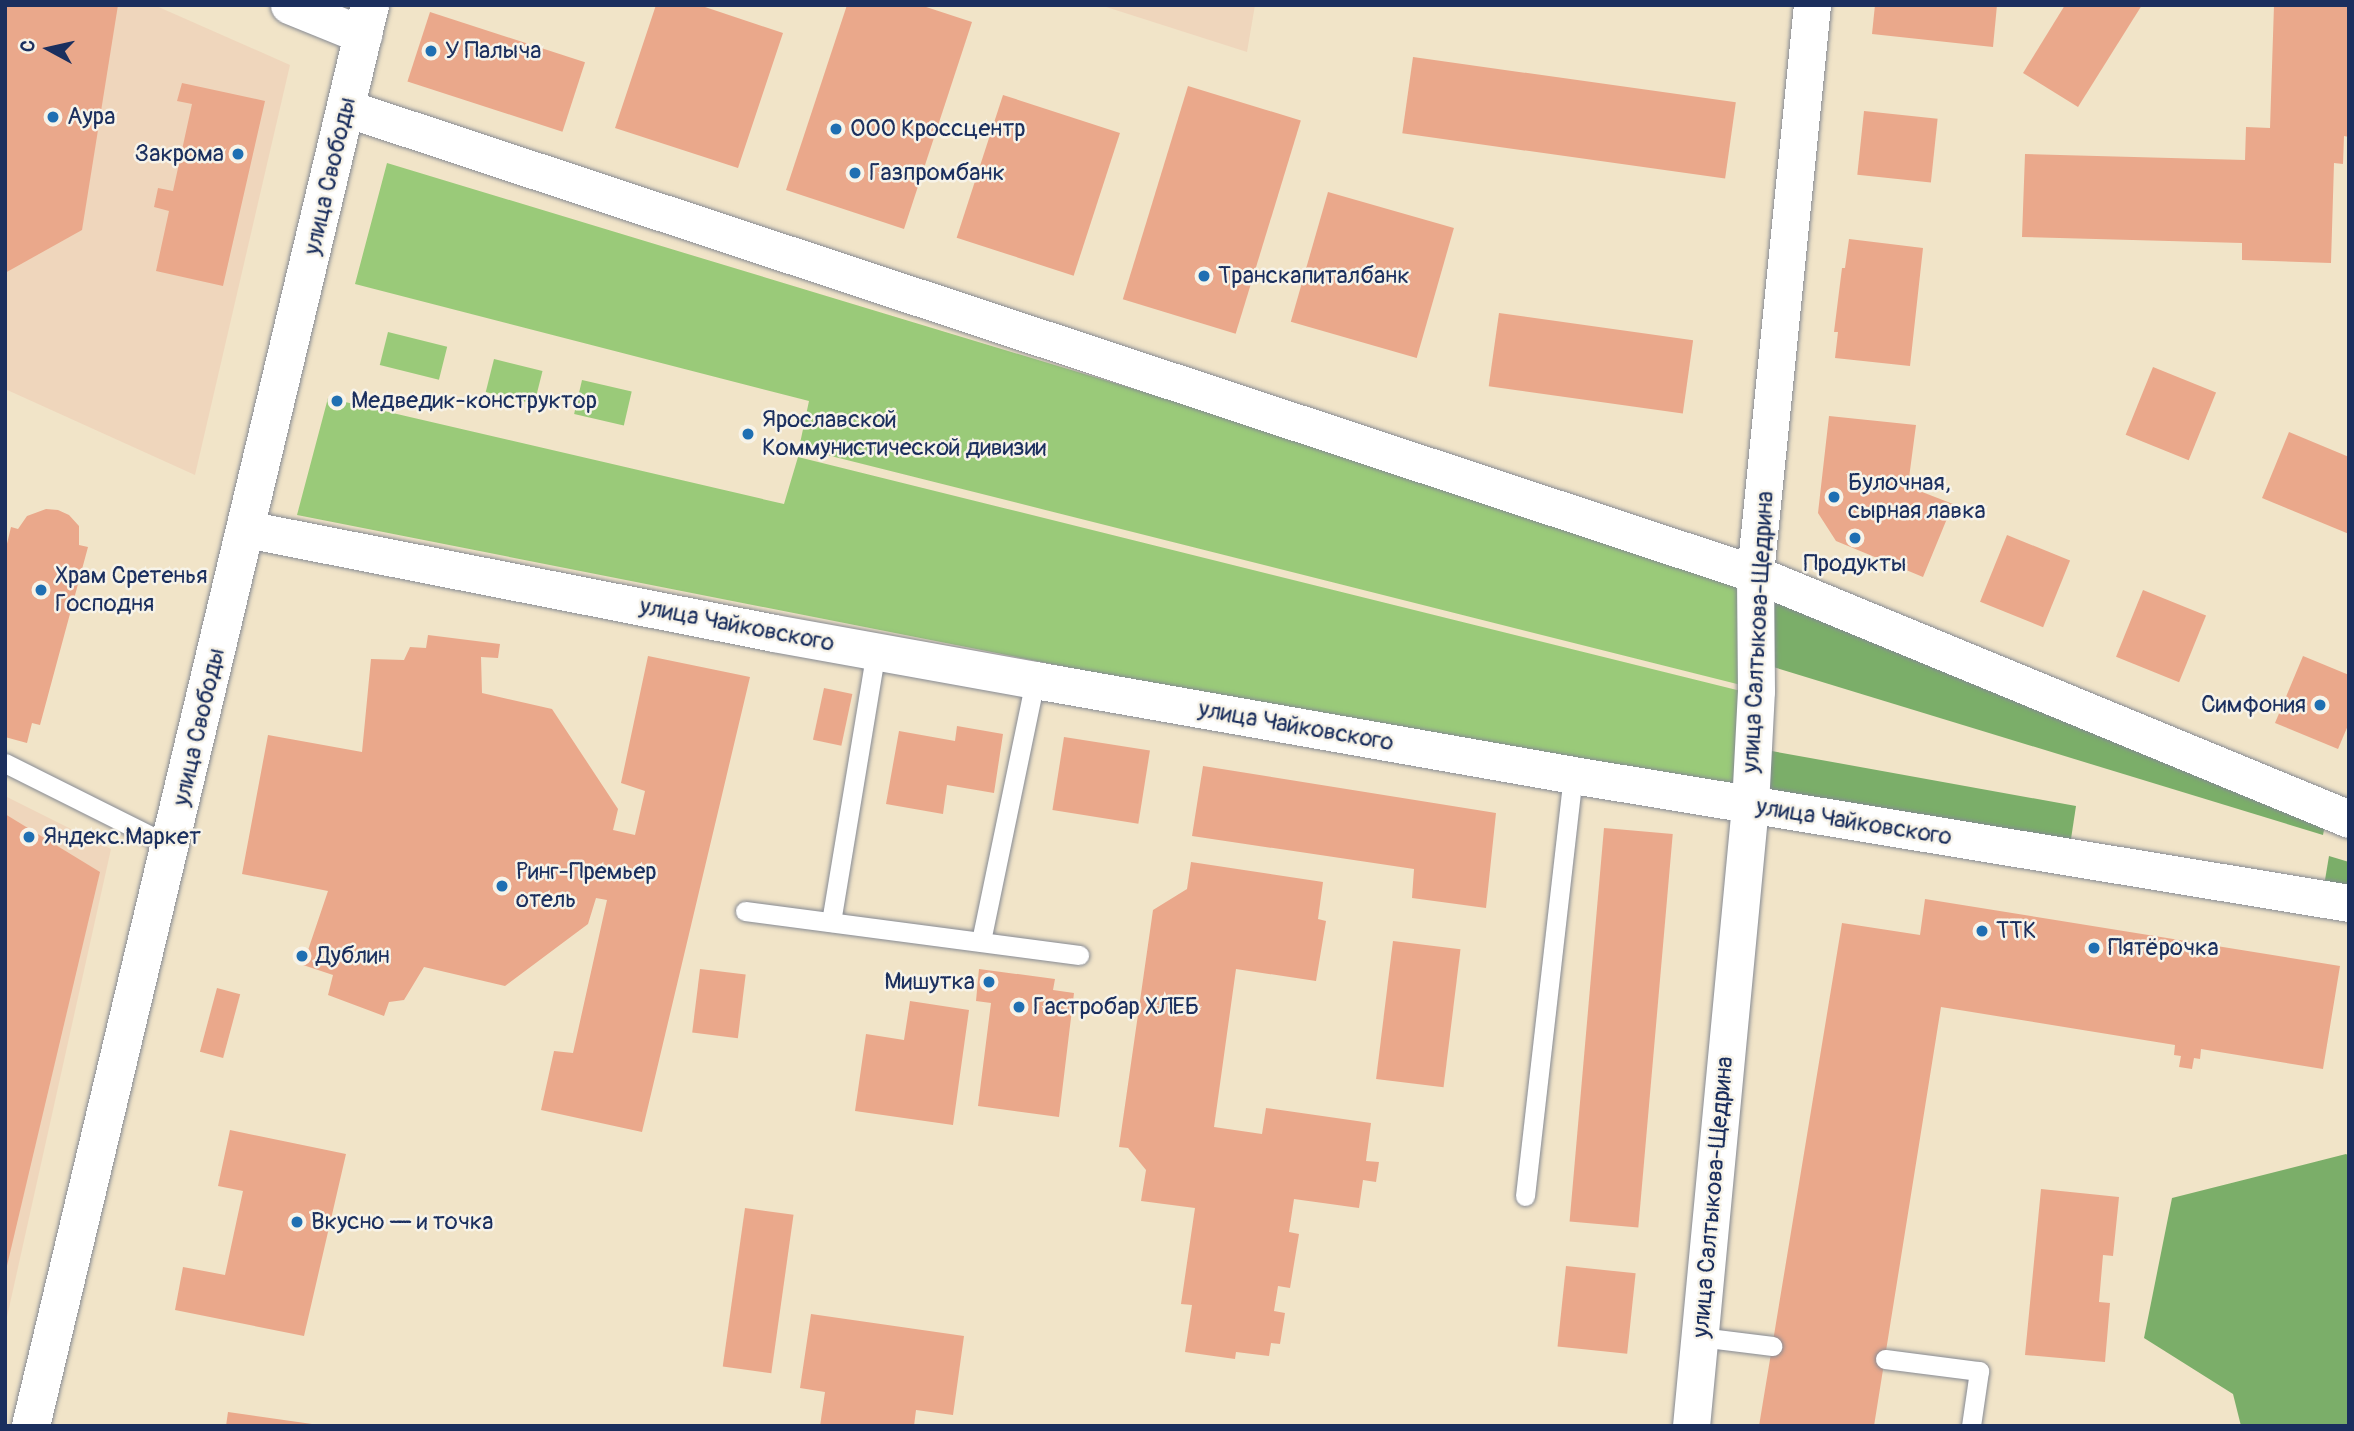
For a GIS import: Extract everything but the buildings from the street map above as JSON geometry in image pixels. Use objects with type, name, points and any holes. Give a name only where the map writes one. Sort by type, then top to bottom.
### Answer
[{"type":"main road","name":"улица Свободы","points":[[31,1426],[366,20]]},
{"type":"main road","name":"улица Свободы","points":[[25,1426],[44,1367]]},
{"type":"street","points":[[289,5],[366,20]]},
{"type":"street","name":"улица Салтыкова-Щедрина","points":[[1691,1426],[1750,805],[1756,691],[1755,574],[1812,5]]},
{"type":"street","points":[[346,108],[1755,574],[2349,819]]},
{"type":"street","name":"улица Чайковского","points":[[246,529],[1035,680],[1573,775],[2349,903]]},
{"type":"lane","points":[[831,922],[876,651]]},
{"type":"lane","points":[[981,941],[1035,680]]},
{"type":"lane","points":[[5,763],[171,846]]},
{"type":"lane","points":[[1525,1196],[1573,775]]},
{"type":"lane","points":[[745,911],[1080,955]]},
{"type":"lane","points":[[1700,1337],[1772,1346]]},
{"type":"lane","points":[[1885,1359],[1979,1371],[1971,1426]]},
{"type":"shaded area","points":[[5,5],[154,5],[290,65],[195,475],[5,389]]},
{"type":"shaded area","points":[[1100,5],[1255,5],[1247,52]]},
{"type":"shaded area","points":[[5,796],[111,849],[5,1326]]},
{"type":"green space","points":[[387,163],[1752,576],[1749,687],[799,448],[809,401],[355,284]]},
{"type":"green space","points":[[388,332],[447,347],[439,380],[380,365]]},
{"type":"green space","points":[[494,359],[543,371],[534,404],[486,392]]},
{"type":"green space","points":[[582,380],[632,391],[624,426],[574,414]]},
{"type":"green space","points":[[328,398],[784,504],[798,457],[1749,693],[1746,801],[297,515]]},
{"type":"green space","points":[[1758,579],[2327,815],[2323,835],[1757,662]]},
{"type":"green space","points":[[1755,748],[2076,806],[2069,852],[1754,803]]},
{"type":"green space","points":[[2329,856],[2349,862],[2349,896],[2323,892]]},
{"type":"green space","points":[[2346,1154],[2349,1156],[2349,1426],[2241,1426],[2233,1394],[2144,1338],[2172,1198]]},
{"type":"place","name":"У Палыча","points":[[431,51]]},
{"type":"place","name":"Аура","points":[[53,117]]},
{"type":"place","name":"ООО Кроссцентр","points":[[836,129]]},
{"type":"place","name":"Закрома","points":[[238,154]]},
{"type":"place","name":"Газпромбанк","points":[[855,173]]},
{"type":"place","name":"Транскапиталбанк","points":[[1204,276]]},
{"type":"place","name":"Медведик-конструктор","points":[[337,401]]},
{"type":"place","name":"Ярославской Коммунистической дивизии","points":[[748,434]]},
{"type":"place","name":"Булочная, сырная лавка","points":[[1834,497]]},
{"type":"place","name":"Продукты","points":[[1855,538]]},
{"type":"place","name":"Храм Сретенья Господня","points":[[41,590]]},
{"type":"place","name":"Симфония","points":[[2320,705]]},
{"type":"place","name":"Яндекс.Маркет","points":[[29,837]]},
{"type":"place","name":"Ринг-Премьер отель","points":[[502,886]]},
{"type":"place","name":"ТТК","points":[[1982,931]]},
{"type":"place","name":"Пятёрочка","points":[[2094,948]]},
{"type":"place","name":"Дублин","points":[[302,956]]},
{"type":"place","name":"Мишутка","points":[[989,982]]},
{"type":"place","name":"Гастробар ХЛЕБ","points":[[1019,1007]]},
{"type":"place","name":"Вкусно — и точка","points":[[297,1222]]}]
